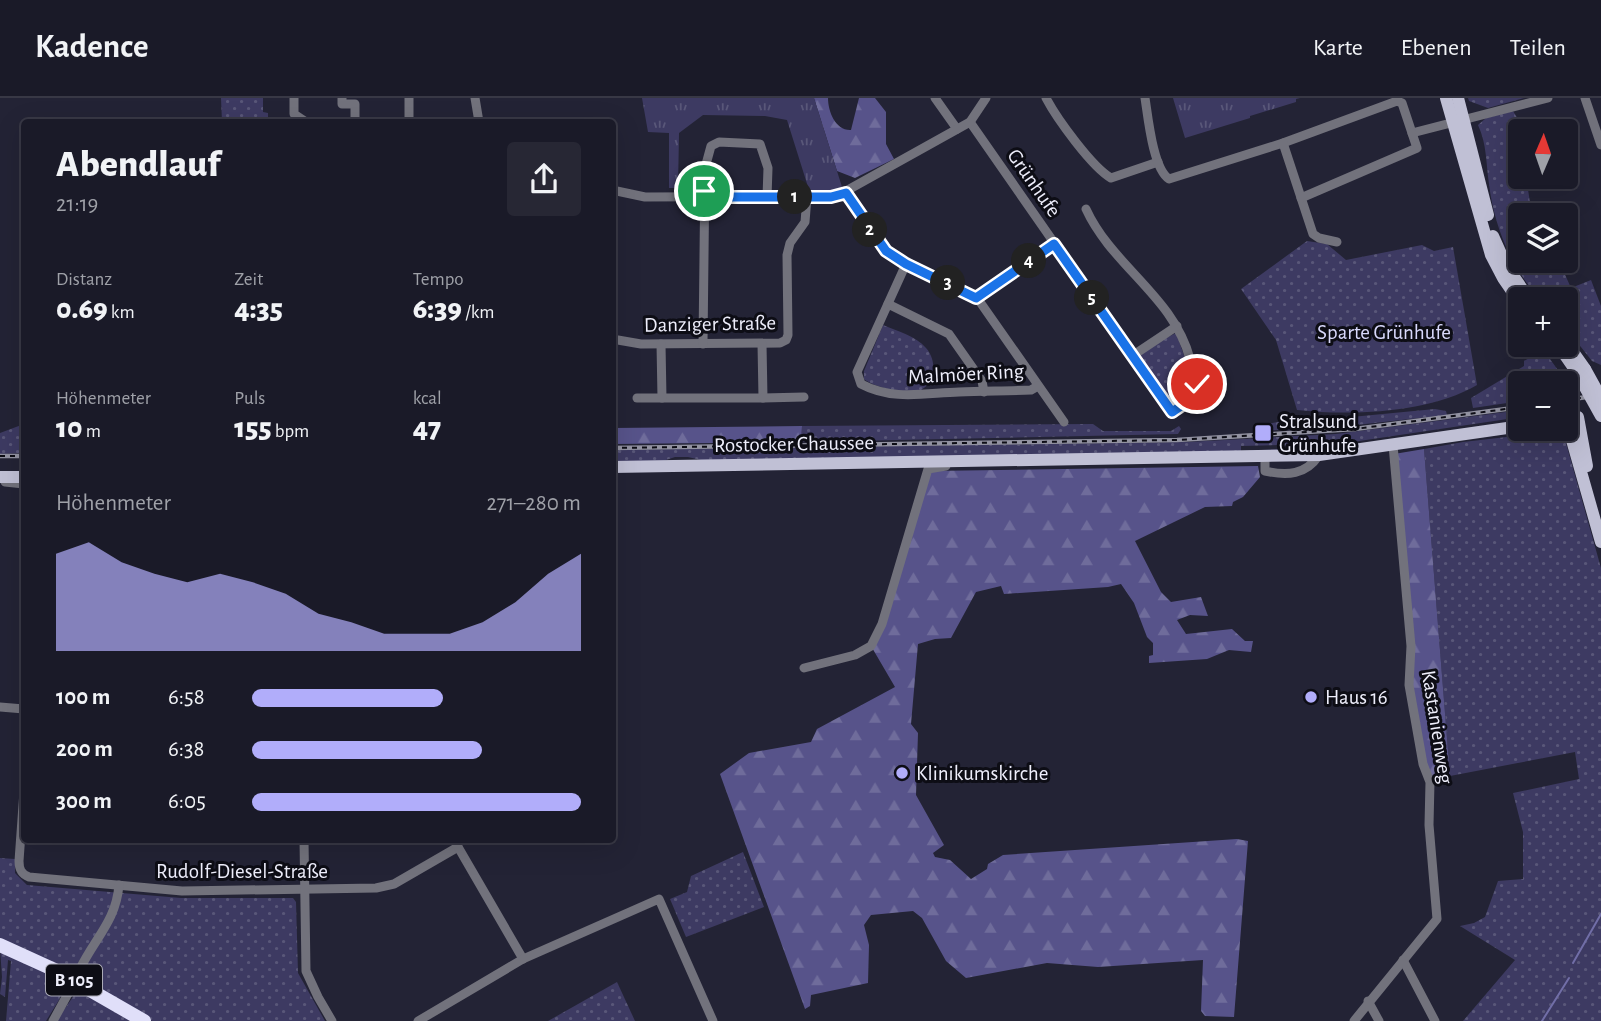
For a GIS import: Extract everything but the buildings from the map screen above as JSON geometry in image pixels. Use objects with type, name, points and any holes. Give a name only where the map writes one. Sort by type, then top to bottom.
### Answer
[{"type":"highway","name":"B 105","points":[[0,945],[57,971],[144,1021]]},
{"type":"main road","points":[[1446,98],[1458,120],[1494,236],[1510,273],[1520,287]]},
{"type":"main road","points":[[1458,98],[1458,120],[1492,256],[1509,287]]},
{"type":"main road","points":[[1569,357],[1601,398]]},
{"type":"main road","points":[[1574,357],[1601,415],[1578,417]]},
{"type":"main road","name":"Rostocker Chaussee","points":[[616,467],[1319,455],[1508,428]]},
{"type":"main road","points":[[1578,440],[1601,520]]},
{"type":"main road","points":[[1576,441],[1601,542]]},
{"type":"main road","points":[[0,479],[21,477]]},
{"type":"street","points":[[293,98],[293,114],[301,119]]},
{"type":"street","points":[[342,98],[342,104],[355,104],[355,119]]},
{"type":"street","points":[[409,98],[409,119]]},
{"type":"street","points":[[475,98],[479,119]]},
{"type":"street","points":[[935,98],[957,129]]},
{"type":"street","points":[[616,191],[645,197],[838,196],[970,122],[986,98]]},
{"type":"street","points":[[1046,98],[1079,145],[1111,178],[1158,162]]},
{"type":"street","points":[[1145,98],[1158,162],[1163,175],[1168,179],[1283,143],[1381,102],[1402,103],[1417,148],[1301,198]]},
{"type":"street","points":[[1412,133],[1548,98]]},
{"type":"street","points":[[1585,98],[1601,145]]},
{"type":"street","name":"Grünhufe","points":[[970,122],[1172,412],[1197,391],[1186,342],[1167,310],[1104,238],[1086,209]]},
{"type":"street","points":[[703,344],[704,197],[707,157],[711,146],[719,142],[760,144],[768,168],[767,197]]},
{"type":"street","points":[[1283,143],[1313,234],[1337,242]]},
{"type":"street","name":"Malmöer Ring","points":[[846,193],[881,246],[906,264],[976,298],[1064,422]]},
{"type":"street","name":"Danziger Straße","points":[[616,340],[661,344],[762,344],[786,340],[788,248],[805,222],[807,197]]},
{"type":"street","points":[[976,298],[1054,244]]},
{"type":"street","name":"Malmöer Ring","points":[[906,264],[857,372],[861,384],[885,393],[902,395],[1031,390],[1038,386]]},
{"type":"street","points":[[888,304],[949,334],[982,381],[984,392]]},
{"type":"street","points":[[1132,356],[1177,326]]},
{"type":"street","points":[[661,344],[662,398]]},
{"type":"street","points":[[762,344],[763,398]]},
{"type":"street","points":[[637,398],[804,397]]},
{"type":"street","name":"Kastanienweg","points":[[1354,1021],[1437,919],[1429,825],[1430,782],[1423,764],[1409,685],[1411,646],[1393,445]]},
{"type":"street","name":"Rostocker Chaussee","points":[[804,668],[855,655],[871,646],[882,624],[928,469],[975,461]]},
{"type":"street","points":[[0,479],[21,483]]},
{"type":"street","points":[[0,707],[21,709]]},
{"type":"street","name":"Rudolf-Diesel-Straße","points":[[21,838],[19,869],[23,875],[29,877],[183,891],[386,886],[456,843]]},
{"type":"street","points":[[304,843],[306,971],[332,1021]]},
{"type":"street","points":[[456,843],[523,959]]},
{"type":"street","points":[[52,1021],[109,923],[115,909],[119,886]]},
{"type":"street","points":[[418,1021],[523,959],[659,899],[713,1021]]},
{"type":"street","points":[[1403,960],[1435,1021]]},
{"type":"street","points":[[1368,1001],[1379,1021]]},
{"type":"green space","points":[[221,98],[263,98],[263,112],[268,113],[268,119],[222,119]]},
{"type":"green space","points":[[642,98],[814,98],[842,187],[834,190],[809,190],[787,120],[765,116],[703,115],[679,133],[678,188],[669,188],[669,133],[648,132]]},
{"type":"green space","points":[[814,98],[828,98],[834,120],[841,127],[851,130],[859,98],[875,98],[886,112],[886,144],[894,159],[855,178],[837,171]]},
{"type":"green space","points":[[1173,98],[1300,98],[1296,99],[1296,102],[1250,118],[1185,138]]},
{"type":"green space","points":[[1468,98],[1524,98],[1488,108],[1469,101]]},
{"type":"green space","points":[[1513,111],[1518,119],[1508,119],[1508,189],[1528,189],[1530,203],[1508,203],[1508,251],[1491,200],[1485,147],[1478,125],[1486,118]]},
{"type":"green space","name":"Sparte Grünhufe","points":[[1307,241],[1327,244],[1346,260],[1422,245],[1434,251],[1453,247],[1477,385],[1436,402],[1413,407],[1342,413],[1297,410],[1276,340],[1241,289]]},
{"type":"green space","points":[[1564,273],[1571,287],[1530,287],[1520,274]]},
{"type":"green space","points":[[1591,280],[1601,306],[1601,365],[1592,361],[1578,343],[1578,287],[1574,287]]},
{"type":"green space","points":[[883,325],[917,340],[930,353],[932,376],[930,382],[921,390],[891,390],[864,379],[864,371]]},
{"type":"green space","points":[[1176,333],[1194,383],[1192,394],[1187,390],[1180,398],[1183,402],[1176,403],[1163,395],[1137,357],[1146,348]]},
{"type":"green space","points":[[1549,357],[1559,371],[1516,371],[1530,358]]},
{"type":"green space","points":[[1508,376],[1508,403],[1473,408],[1471,398]]},
{"type":"green space","points":[[1435,409],[1446,411],[1447,415],[1264,431],[1263,425],[1293,419],[1320,420]]},
{"type":"green space","points":[[1508,412],[1508,419],[1339,444],[1302,448],[1281,445],[1241,446],[1241,451],[1282,449],[1283,452],[705,461],[675,457],[660,462],[616,463],[616,450],[1187,442],[1336,434]]},
{"type":"green space","points":[[1093,424],[1103,431],[1171,431],[1179,426],[1181,429],[1178,434],[801,442],[802,426]]},
{"type":"green space","points":[[21,425],[21,453],[0,454],[0,433]]},
{"type":"green space","points":[[802,426],[801,442],[616,444],[616,428]]},
{"type":"green space","points":[[1508,437],[1508,441],[1565,441],[1601,568],[1601,1021],[1463,1021],[1515,960],[1460,926],[1485,917],[1498,881],[1523,879],[1523,832],[1513,793],[1579,779],[1575,752],[1450,776],[1424,449]]},
{"type":"green space","points":[[1424,449],[1450,776],[1430,782],[1409,685],[1411,646],[1394,454]]},
{"type":"green space","points":[[1258,466],[1260,477],[1232,506],[1205,507],[1135,541],[1161,592],[1171,602],[1201,597],[1208,616],[1190,615],[1177,620],[1186,634],[1232,629],[1245,641],[1253,641],[1251,652],[1229,650],[1207,659],[1149,663],[1149,656],[1153,655],[1153,643],[1147,637],[1134,603],[1121,584],[1004,594],[1001,586],[976,592],[951,638],[918,644],[911,724],[918,733],[916,795],[944,845],[933,853],[935,857],[950,860],[971,879],[1003,855],[1237,839],[1248,841],[1234,1017],[1205,1016],[1201,1011],[1203,960],[1098,967],[1047,963],[966,978],[946,961],[922,918],[913,911],[871,915],[864,925],[869,945],[868,983],[811,995],[810,1006],[805,1009],[720,774],[749,753],[811,742],[817,729],[895,687],[871,646],[927,471]]},
{"type":"green space","points":[[743,852],[764,907],[686,937],[670,899],[687,892],[691,876]]},
{"type":"green space","points":[[0,858],[15,859],[15,873],[27,885],[181,898],[293,898],[296,902],[298,973],[325,1021],[152,1021],[91,985],[0,941]]},
{"type":"green space","points":[[0,948],[67,980],[46,1021],[6,1021],[11,961],[8,960],[5,997],[0,994]]},
{"type":"green space","points":[[617,982],[635,1021],[548,1021]]},
{"type":"green space","points":[[78,986],[138,1021],[56,1021]]},
{"type":"waterway","points":[[1573,963],[1601,914]]},
{"type":"waterway","points":[[1542,1021],[1569,978]]},
{"type":"railway","points":[[1578,398],[1601,395]]},
{"type":"railway","points":[[616,448],[1177,440],[1355,429],[1508,409]]},
{"type":"railway","points":[[0,456],[21,456]]},
{"type":"place","name":"Stralsund Grünhufe","points":[[1263,433]]},
{"type":"place","name":"Haus 16","points":[[1311,697]]},
{"type":"place","name":"Klinikumskirche","points":[[902,773]]},
{"type":"route","points":[[704,191],[704,197],[831,197],[846,193],[886,251],[906,264],[976,298],[1054,244],[1172,412],[1193,397],[1197,384]]}]
